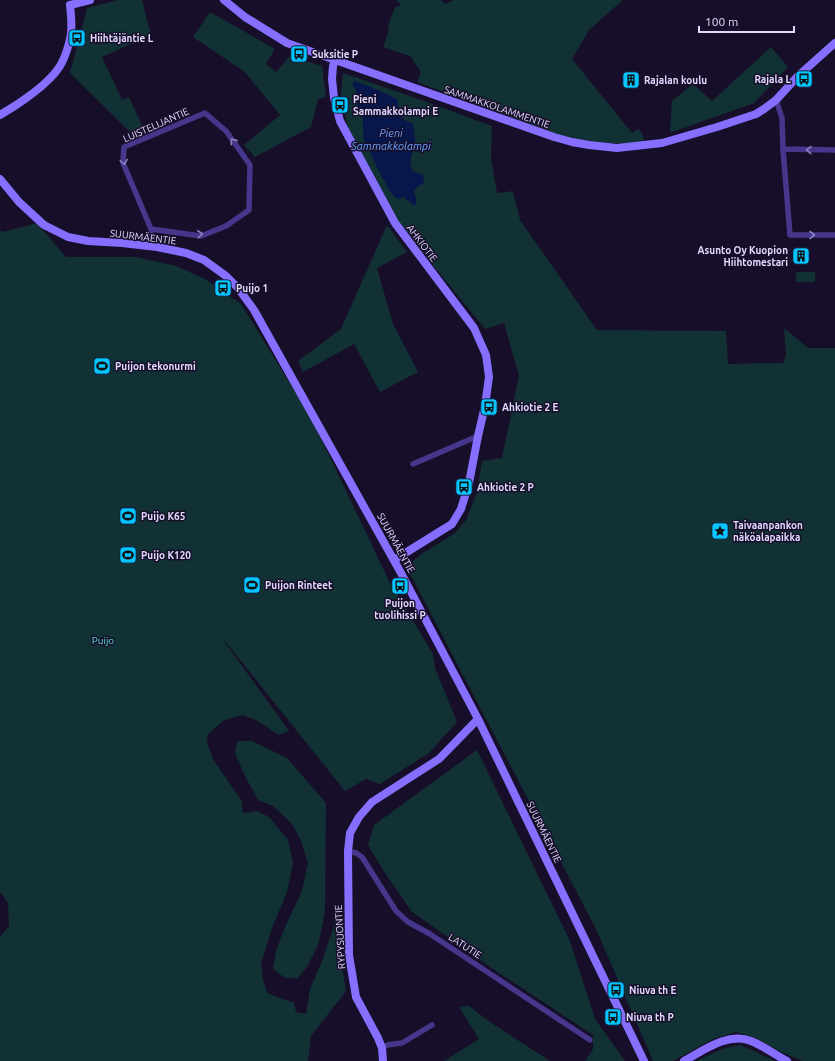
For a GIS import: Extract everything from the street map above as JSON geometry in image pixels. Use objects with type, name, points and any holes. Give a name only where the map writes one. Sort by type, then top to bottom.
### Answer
[{"type":"street","points":[[0,115],[30,95],[51,77],[61,65],[71,33],[69,2],[90,0]]},
{"type":"street","name":"SAMMAKKOLAMMENTIE","points":[[224,0],[245,17],[287,43],[513,123],[554,137],[588,146],[617,148],[662,143],[756,114],[776,100],[798,76],[835,43]]},
{"type":"street","name":"AHKIOTIE","points":[[334,59],[332,66],[332,79],[334,98],[340,122],[395,223],[474,328],[486,355],[489,377],[485,406],[467,490],[461,510],[452,524],[432,538],[394,560]]},
{"type":"street","points":[[776,100],[782,118],[790,235],[835,235]]},
{"type":"street","name":"LUISTELIJANTIE","points":[[204,113],[226,131],[250,165],[249,210],[226,226],[201,236],[151,229],[123,163],[124,147],[204,113]]},
{"type":"street","points":[[783,149],[835,150]]},
{"type":"street","name":"SUURMÄENTIE","points":[[0,179],[19,202],[44,225],[68,237],[88,241],[158,247],[186,253],[204,260],[226,276],[238,288],[254,310],[394,560],[478,719],[644,1061]]},
{"type":"street","points":[[148,246],[151,229]]},
{"type":"street","points":[[413,464],[478,436]]},
{"type":"street","name":"RYPYSUONTIE","points":[[383,1061],[382,1048],[378,1038],[356,997],[349,955],[348,851],[350,833],[356,821],[372,802],[440,759],[478,719]]},
{"type":"street","name":"LATUTIE","points":[[348,851],[356,853],[362,857],[396,910],[408,922],[430,934],[590,1040]]},
{"type":"street","points":[[382,1048],[387,1045],[402,1043],[432,1025]]},
{"type":"street","points":[[684,1061],[713,1044],[729,1039],[743,1039],[752,1041],[787,1061]]},
{"type":"green space","points":[[118,0],[142,0],[151,35],[102,57],[122,100],[129,97],[145,132],[134,136],[70,73],[87,8]]},
{"type":"green space","points":[[396,0],[441,0],[446,4],[454,0],[623,0],[589,30],[572,59],[632,133],[638,129],[642,133],[644,140],[638,143],[602,143],[562,136],[417,82],[421,72],[410,56],[383,47],[389,31],[388,26],[395,7],[401,5]]},
{"type":"green space","points":[[210,12],[275,49],[266,64],[276,72],[290,56],[322,66],[326,97],[318,99],[311,127],[255,157],[244,145],[280,115],[245,72],[193,37]]},
{"type":"green space","points":[[771,47],[788,67],[754,103],[670,133],[672,101],[693,84],[712,101]]},
{"type":"green space","points":[[343,73],[492,126],[491,159],[497,193],[513,191],[520,220],[597,330],[726,331],[728,364],[783,363],[786,355],[784,328],[808,348],[835,348],[835,1061],[802,1061],[777,1050],[756,1038],[736,1032],[713,1039],[673,1061],[653,1061],[596,929],[409,572],[412,562],[420,555],[455,533],[466,520],[477,492],[482,461],[502,458],[519,376],[504,323],[485,329],[394,217],[349,135],[341,94]],"holes":[[[359,83],[396,99],[401,116],[403,119],[411,123],[415,140],[410,162],[412,171],[416,173],[418,186],[414,191],[416,201],[407,201],[383,178],[364,141],[363,119],[357,102],[356,90]]]},
{"type":"green space","name":"Puijo","points":[[37,223],[66,257],[136,257],[176,266],[205,279],[241,304],[299,398],[318,432],[389,581],[433,654],[435,668],[457,722],[429,753],[380,784],[366,779],[345,791],[224,641],[289,731],[279,735],[256,720],[243,715],[224,720],[208,734],[207,743],[214,761],[242,801],[243,813],[257,811],[269,817],[288,840],[293,863],[287,892],[272,928],[261,964],[267,993],[294,1002],[296,1012],[306,1014],[310,989],[322,961],[334,926],[335,908],[341,915],[342,968],[346,991],[311,1036],[308,1061],[0,1061],[0,937],[9,926],[8,903],[0,892],[0,231],[3,232]]},
{"type":"green space","points":[[387,225],[407,252],[377,268],[393,324],[418,372],[380,392],[354,344],[303,372],[298,361],[341,329]]},
{"type":"green space","points":[[796,272],[815,272],[815,282],[796,282]]},
{"type":"green space","points":[[237,741],[252,741],[287,758],[326,803],[325,912],[318,945],[307,967],[298,978],[285,978],[273,969],[276,950],[302,891],[308,863],[301,841],[293,825],[273,806],[258,800],[235,753]]},
{"type":"green space","points":[[477,750],[570,941],[595,1019],[625,1061],[585,1061],[593,1049],[593,1035],[487,965],[411,911],[368,845],[374,825]]},
{"type":"green space","points":[[469,1006],[490,1022],[550,1061],[444,1061],[479,1039],[459,1007]]},
{"type":"green space","points":[[740,1045],[775,1061],[698,1061],[725,1048]]},
{"type":"water","name":"Pieni Sammakkolampi","points":[[353,81],[397,99],[400,116],[403,120],[413,124],[415,140],[410,162],[412,171],[423,175],[424,183],[418,186],[414,191],[416,205],[413,205],[404,197],[399,199],[396,198],[389,190],[378,169],[364,141],[363,119],[357,102],[356,90],[353,86]]},
{"type":"place","name":"Hiihtäjäntie L","points":[[77,38]]},
{"type":"place","name":"Suksitie P","points":[[299,54]]},
{"type":"place","name":"Rajala L","points":[[804,79]]},
{"type":"place","name":"Rajalan koulu","points":[[631,80]]},
{"type":"place","name":"Pieni Sammakkolampi E","points":[[340,105]]},
{"type":"place","name":"Asunto Oy Kuopion Hiihtomestari","points":[[801,256]]},
{"type":"place","name":"Puijo 1","points":[[223,288]]},
{"type":"place","name":"Puijon tekonurmi","points":[[102,366]]},
{"type":"place","name":"Ahkiotie 2 E","points":[[489,407]]},
{"type":"place","name":"Ahkiotie 2 P","points":[[464,487]]},
{"type":"place","name":"Puijo K65","points":[[128,516]]},
{"type":"place","name":"Taivaanpankon näköalapaikka","points":[[720,531]]},
{"type":"place","name":"Puijo K120","points":[[128,555]]},
{"type":"place","name":"Puijon Rinteet","points":[[252,585]]},
{"type":"place","name":"Puijon tuolihissi P","points":[[400,586]]},
{"type":"place","name":"Niuva th E","points":[[616,990]]},
{"type":"place","name":"Niuva th P","points":[[613,1017]]}]
